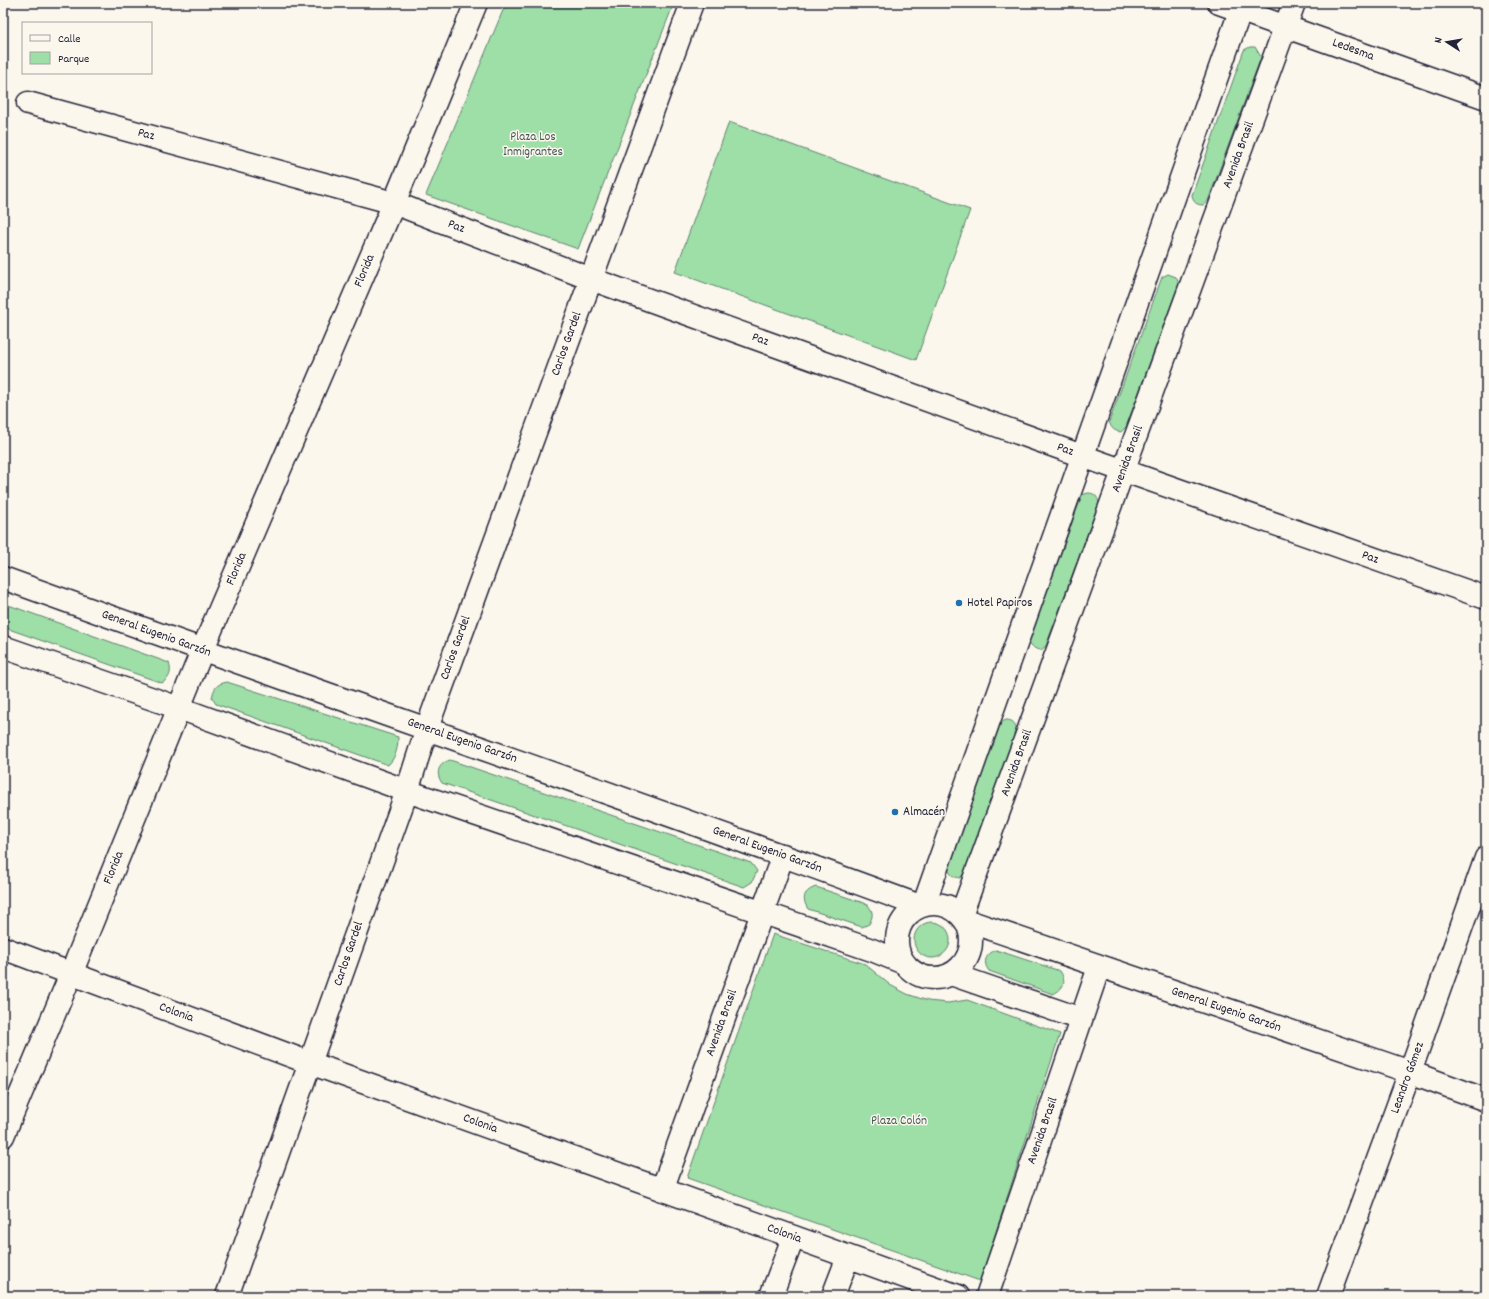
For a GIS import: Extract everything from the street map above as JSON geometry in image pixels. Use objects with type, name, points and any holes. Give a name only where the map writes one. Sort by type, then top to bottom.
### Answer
[{"type":"street","name":"Florida","points":[[3,1136],[71,974],[202,651],[394,203],[476,3]]},
{"type":"street","name":"Carlos Gardel","points":[[227,1296],[407,790],[427,728],[692,3]]},
{"type":"street","name":"Ledesma","points":[[1219,3],[1241,7],[1285,26],[1486,98]]},
{"type":"street","name":"Avenida Brasil","points":[[963,917],[1294,3]]},
{"type":"street","points":[[922,905],[1241,7]]},
{"type":"street","name":"Paz","points":[[28,102],[394,203],[590,279],[1124,471],[1486,598]]},
{"type":"street","name":"General Eugenio Garzón","points":[[3,578],[202,651],[427,728],[922,905]]},
{"type":"street","points":[[3,647],[179,708],[407,790],[872,950],[904,963]]},
{"type":"street","name":"Avenida Brasil","points":[[662,1190],[783,855]]},
{"type":"street","name":"Leandro Gómez","points":[[1328,1296],[1486,858]]},
{"type":"street","points":[[937,903],[950,907],[963,917],[971,935],[970,950],[963,964],[951,974],[938,978],[925,977],[913,972],[904,963],[898,951],[896,937],[900,924],[908,913],[922,905],[937,903]]},
{"type":"street","name":"General Eugenio Garzón","points":[[963,917],[1099,967],[1410,1072],[1486,1100]]},
{"type":"street","name":"Colonia","points":[[3,948],[310,1063],[793,1238],[958,1296]]},
{"type":"street","name":"Avenida Brasil","points":[[987,1296],[1099,967]]},
{"type":"street","points":[[951,974],[1081,1019]]},
{"type":"street","points":[[771,1296],[793,1238]]},
{"type":"street","points":[[833,1296],[848,1257]]},
{"type":"green space","name":"Plaza Los Inmigrantes","points":[[506,3],[674,3],[578,249],[426,195]]},
{"type":"green space","points":[[1250,47],[1255,47],[1261,57],[1208,201],[1203,205],[1197,204],[1193,200],[1192,195],[1244,50]]},
{"type":"green space","points":[[729,122],[970,210],[916,360],[675,272]]},
{"type":"green space","points":[[1168,274],[1176,277],[1179,284],[1126,427],[1121,432],[1117,431],[1112,428],[1109,422],[1162,277]]},
{"type":"green space","points":[[1088,493],[1095,495],[1099,503],[1046,646],[1041,650],[1037,649],[1032,646],[1029,641],[1082,495]]},
{"type":"green space","points":[[3,603],[169,663],[170,674],[162,683],[3,627]]},
{"type":"green space","points":[[227,682],[398,737],[395,756],[388,765],[216,704],[212,698],[215,689],[218,685]]},
{"type":"green space","points":[[1006,720],[1013,722],[1017,730],[964,873],[960,878],[955,877],[951,874],[948,868],[1000,723]]},
{"type":"green space","points":[[450,760],[751,863],[757,871],[752,882],[744,887],[442,783],[438,772],[440,766]]},
{"type":"green space","points":[[816,887],[867,904],[872,913],[872,918],[869,924],[862,927],[808,909],[804,898],[805,895]]},
{"type":"green space","points":[[936,922],[945,927],[949,933],[949,947],[945,953],[936,958],[928,958],[919,953],[915,947],[914,936],[919,927],[925,923]]},
{"type":"green space","name":"Plaza Colón","points":[[773,934],[865,964],[890,985],[907,994],[928,1001],[948,1003],[967,1000],[1060,1034],[980,1281],[687,1178]]},
{"type":"green space","points":[[996,950],[1060,971],[1064,981],[1062,987],[1053,994],[989,971],[986,964],[986,959]]},
{"type":"place","name":"Hotel Papiros","points":[[959,603]]},
{"type":"place","name":"Almacén","points":[[895,812]]}]
